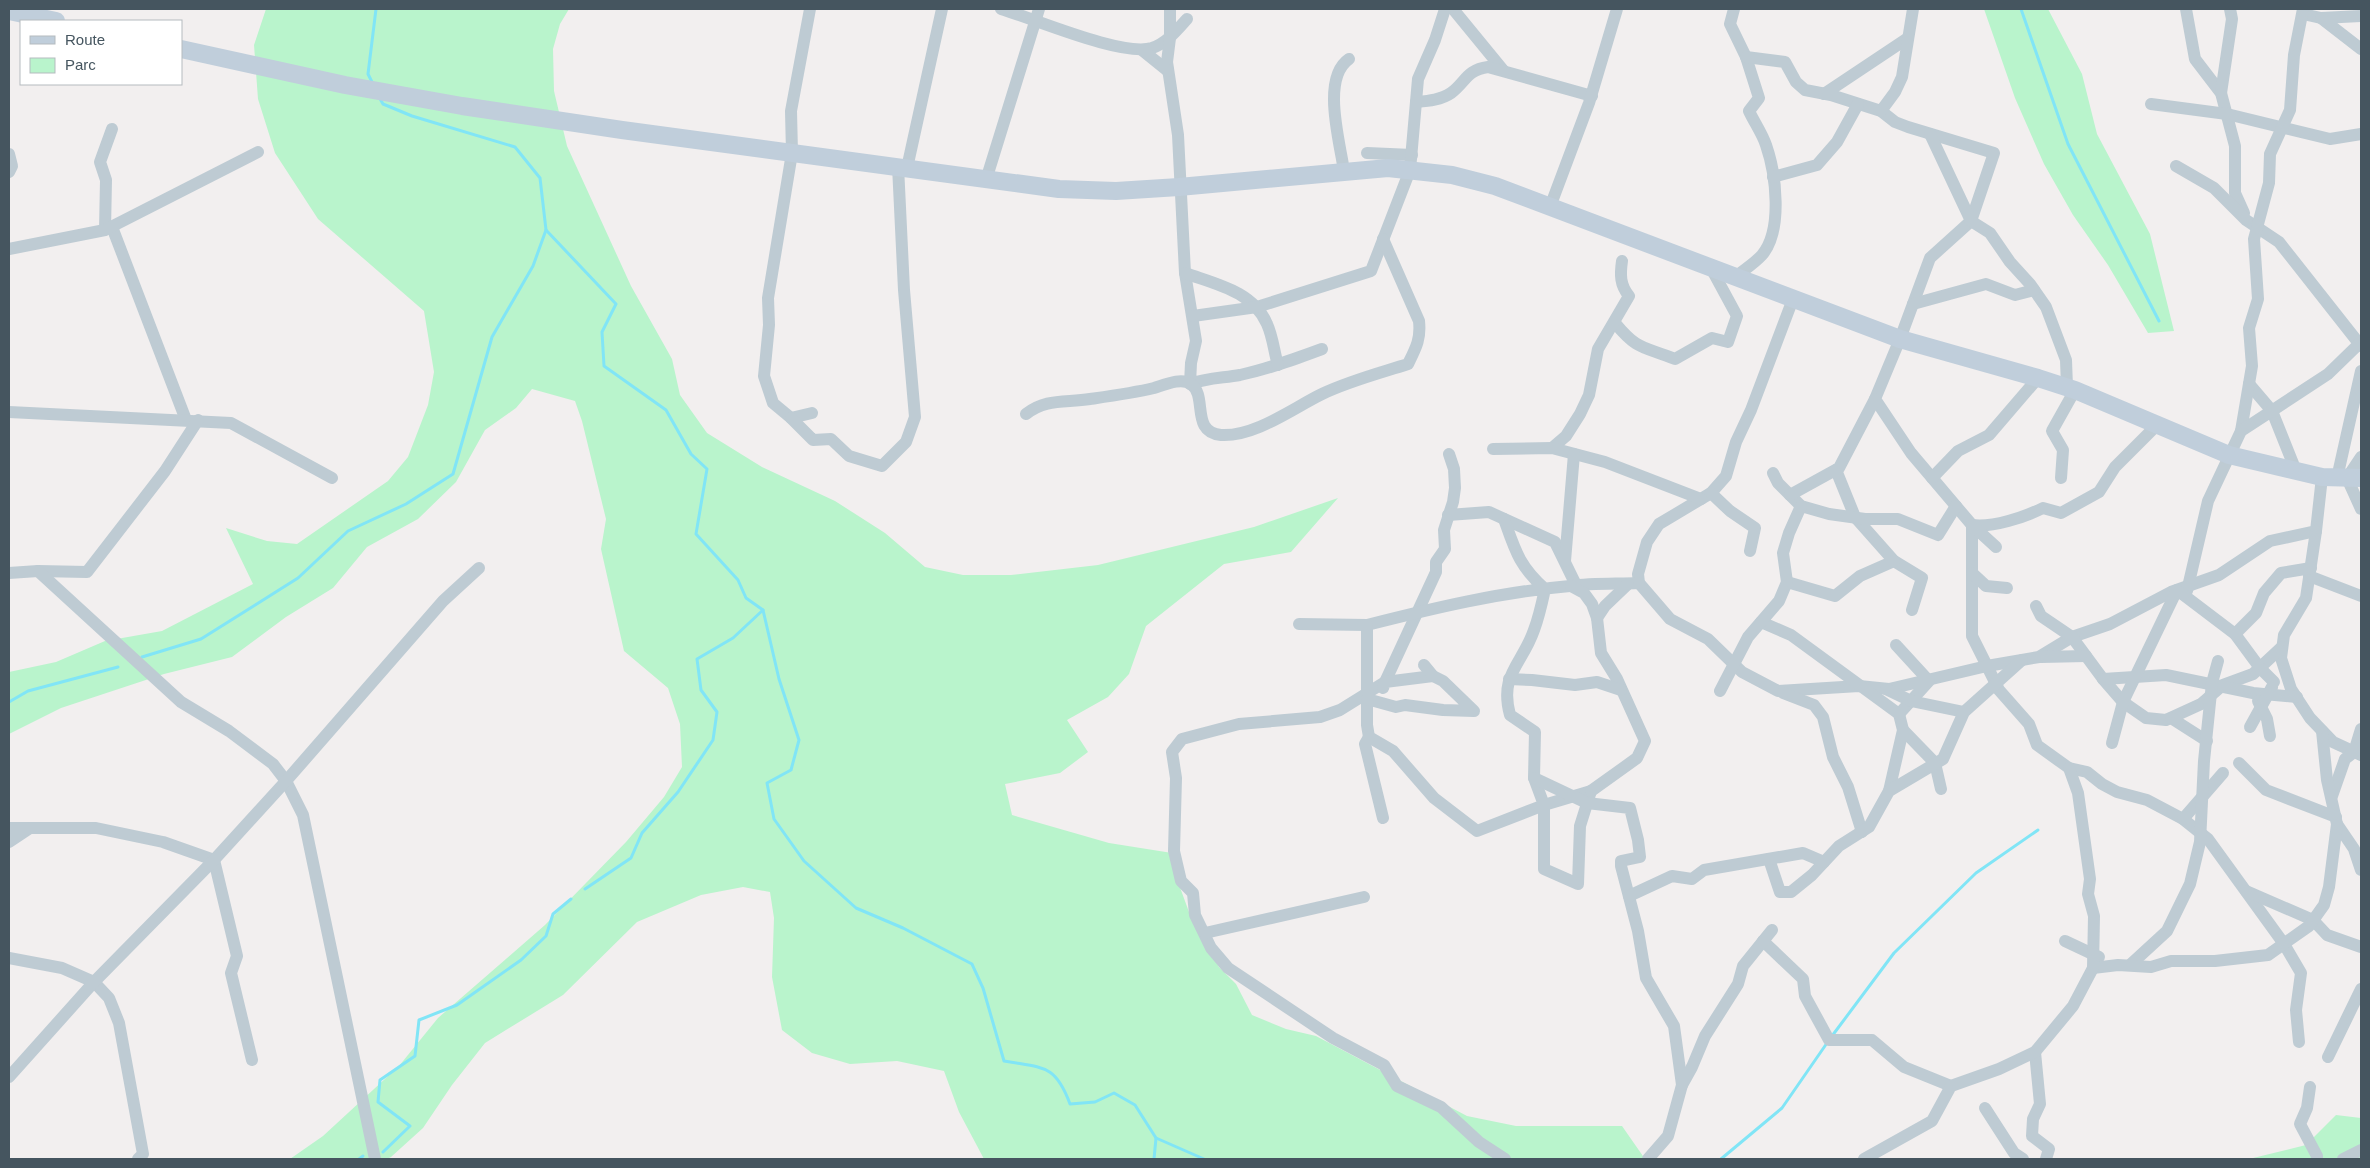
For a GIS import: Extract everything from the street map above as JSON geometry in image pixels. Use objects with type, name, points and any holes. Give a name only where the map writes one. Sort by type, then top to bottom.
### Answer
[{"type":"street","points":[[810,9],[791,111],[792,153],[768,298],[769,325],[764,376],[773,403],[791,418],[812,440],[831,439],[848,456],[882,466],[906,442],[915,417],[904,290],[903,167],[942,9]]},
{"type":"street","points":[[1001,9],[1038,14],[1103,43],[1142,50],[1154,47],[1170,38],[1187,19]]},
{"type":"street","points":[[1170,9],[1170,38],[1166,52],[1178,135],[1184,272],[1194,316],[1196,341],[1191,363],[1190,384]]},
{"type":"street","points":[[1194,316],[1257,307],[1371,271],[1411,162],[1418,79],[1438,32],[1445,9]]},
{"type":"street","points":[[1452,9],[1503,70]]},
{"type":"street","points":[[1550,207],[1592,96],[1617,9]]},
{"type":"street","points":[[1734,9],[1730,24],[1746,57],[1759,98],[1749,111],[1766,145],[1776,194],[1774,226],[1770,240],[1763,254],[1735,277]]},
{"type":"street","points":[[1881,112],[1902,77],[1913,9]]},
{"type":"street","points":[[2186,9],[2195,59],[2221,93],[2227,114],[2235,146],[2235,194],[2246,220]]},
{"type":"street","points":[[2221,93],[2232,19],[2230,9]]},
{"type":"street","points":[[9,11],[51,20]]},
{"type":"street","points":[[2112,744],[2123,702],[2134,677],[2184,591],[2208,501],[2241,431],[2252,366],[2249,328],[2258,299],[2256,233],[2269,184],[2270,154],[2290,110],[2294,55],[2303,11],[2321,18],[2361,49]]},
{"type":"street","points":[[986,180],[1038,14]]},
{"type":"street","points":[[2321,18],[2361,16]]},
{"type":"street","points":[[1824,94],[1908,38]]},
{"type":"street","points":[[182,49],[345,85],[462,106],[1058,190],[1116,191],[1180,187],[1388,168],[1411,162]]},
{"type":"street","points":[[1142,50],[1168,71]]},
{"type":"street","points":[[1746,57],[1778,59],[1785,62],[1796,82],[1805,90],[1858,104],[1881,112],[1895,122],[1994,153],[1971,221],[1930,258],[1875,399],[1839,468],[1790,495]]},
{"type":"street","points":[[1344,171],[1335,117],[1333,88],[1336,74],[1341,64],[1349,59]]},
{"type":"street","points":[[1416,102],[1439,99],[1451,93],[1464,78],[1477,68],[1488,67],[1592,96]]},
{"type":"street","points":[[1772,177],[1817,165],[1837,142],[1858,104]]},
{"type":"street","points":[[2151,104],[2227,114],[2330,140],[2361,134]]},
{"type":"street","points":[[112,130],[100,162],[106,180],[109,228],[192,420]]},
{"type":"street","points":[[1930,134],[1971,221],[1990,233],[2010,262],[2046,307],[2066,360],[2071,389],[2052,431],[2063,450],[2061,478]]},
{"type":"street","points":[[9,249],[109,228],[258,152]]},
{"type":"street","points":[[1367,153],[1411,162],[1496,186],[1900,339],[2071,389],[2229,455],[2296,471],[2342,478],[2361,489]]},
{"type":"street","points":[[9,154],[12,166],[9,172]]},
{"type":"street","points":[[2176,166],[2214,188],[2246,220],[2256,233],[2279,242],[2361,344],[2328,374],[2241,431]]},
{"type":"street","points":[[1026,414],[1036,406],[1049,402],[1088,400],[1147,390],[1181,381],[1190,384],[1196,390],[1204,426],[1209,431],[1221,435],[1244,432],[1291,412],[1322,394],[1408,364],[1419,340],[1418,321],[1383,239]]},
{"type":"street","points":[[1552,448],[1566,436],[1580,414],[1589,395],[1598,348],[1615,323],[1629,296],[1622,287],[1620,274],[1622,261]]},
{"type":"street","points":[[1615,323],[1630,341],[1640,347],[1675,359],[1712,338],[1728,342],[1737,316],[1711,268]]},
{"type":"street","points":[[1184,272],[1239,293],[1257,307],[1267,324],[1278,366]]},
{"type":"street","points":[[1913,304],[1986,284],[2015,295],[2034,290]]},
{"type":"street","points":[[1597,618],[1605,606],[1633,584],[1652,532],[1660,524],[1706,496],[1721,483],[1729,470],[1736,442],[1751,410],[1793,299]]},
{"type":"street","points":[[1190,384],[1201,380],[1239,375],[1278,366],[1322,349]]},
{"type":"street","points":[[2358,753],[2333,742],[2310,718],[2292,689],[2281,658],[2284,635],[2306,598],[2316,532],[2342,478],[2361,371]]},
{"type":"street","points":[[1932,478],[1958,450],[1989,435],[2038,378]]},
{"type":"street","points":[[2249,384],[2272,411],[2296,471]]},
{"type":"street","points":[[1875,399],[1911,453],[1972,525],[1996,546]]},
{"type":"street","points":[[9,412],[231,423],[332,478]]},
{"type":"street","points":[[791,418],[812,412]]},
{"type":"street","points":[[9,573],[38,571],[87,572],[165,471],[192,420]]},
{"type":"street","points":[[1972,525],[1983,526],[2029,515],[2043,508],[2062,513],[2099,492],[2115,468],[2158,424]]},
{"type":"street","points":[[1493,449],[1552,448],[1605,462],[1706,496],[1755,528],[1750,551]]},
{"type":"street","points":[[1449,454],[1454,469],[1455,488],[1444,530],[1445,549],[1436,562],[1436,572],[1386,682],[1370,697],[1320,717],[1239,724],[1182,739],[1172,752],[1176,778],[1174,851],[1181,881],[1193,893],[1195,915],[1211,948],[1228,968],[1334,1038],[1384,1065],[1397,1086],[1440,1107],[1479,1142],[1505,1159]]},
{"type":"street","points":[[1564,562],[1574,454]]},
{"type":"street","points":[[2342,478],[2361,457]]},
{"type":"street","points":[[1836,470],[1855,517],[1894,561],[1922,578],[1912,610]]},
{"type":"street","points":[[1773,473],[1778,483],[1801,506],[1829,514],[1898,519],[1938,535],[1956,506]]},
{"type":"street","points":[[2342,478],[2361,509]]},
{"type":"street","points":[[1720,691],[1748,637],[1779,601],[1787,582],[1783,553],[1789,533],[1801,506]]},
{"type":"street","points":[[1448,516],[1489,512],[1555,542],[1574,585],[1584,593],[1592,604],[1597,618],[1601,653],[1622,690],[1645,740],[1637,758],[1589,797],[1580,826],[1578,884],[1544,869],[1544,805],[1534,778],[1535,732],[1510,716],[1506,700],[1509,675],[1518,664],[1534,631],[1545,589]]},
{"type":"street","points":[[1504,518],[1518,557],[1530,576],[1545,589]]},
{"type":"street","points":[[1972,525],[1972,636],[1996,684],[2029,724],[2037,745],[2069,768],[2086,772],[2116,792],[2147,800],[2182,819],[2208,839],[2284,944],[2301,973],[2296,1010],[2299,1042]]},
{"type":"street","points":[[2039,657],[2072,637],[2110,624],[2219,575],[2270,541],[2316,532]]},
{"type":"street","points":[[1787,582],[1835,596],[1860,576],[1894,561]]},
{"type":"street","points":[[9,1077],[94,982],[214,860],[286,781],[443,601],[478,568]]},
{"type":"street","points":[[38,571],[181,702],[228,731],[273,764],[286,781],[303,815],[375,1159]]},
{"type":"street","points":[[2235,634],[2256,613],[2264,593],[2281,573],[2310,572],[2361,596]]},
{"type":"street","points":[[1972,573],[1986,586],[2007,588]]},
{"type":"street","points":[[1299,624],[1367,624],[1483,597],[1574,585],[1633,584],[1670,619],[1708,639],[1742,672],[1778,691],[1814,705],[1823,717],[1833,758],[1848,787],[1862,832]]},
{"type":"street","points":[[2184,591],[2235,634],[2260,668],[2274,682]]},
{"type":"street","points":[[2036,606],[2041,616],[2072,637],[2103,679],[2123,702],[2146,718],[2166,720],[2201,704],[2216,688],[2253,674],[2282,646]]},
{"type":"street","points":[[1761,622],[1791,635],[1899,714],[1903,730],[1889,791],[1869,827],[1839,846],[1791,892],[1780,892],[1769,859]]},
{"type":"street","points":[[1367,624],[1370,697],[1368,731],[1365,744],[1383,818]]},
{"type":"street","points":[[1896,645],[1929,681]]},
{"type":"street","points":[[1778,691],[1859,686],[1886,689],[1929,681],[1987,666],[2039,657],[2086,656]]},
{"type":"street","points":[[1889,791],[1942,759],[1949,748],[1964,712],[2022,660]]},
{"type":"street","points":[[2124,965],[2167,931],[2190,884],[2201,835],[2204,761],[2216,688],[2218,661]]},
{"type":"street","points":[[1370,697],[1396,707],[1405,705],[1443,710],[1474,711],[1443,681],[1433,676],[1424,665]]},
{"type":"street","points":[[2250,727],[2283,665]]},
{"type":"street","points":[[2103,679],[2166,675],[2216,688],[2297,697]]},
{"type":"street","points":[[1386,682],[1433,676]]},
{"type":"street","points":[[1509,680],[1532,680],[1575,685],[1597,682],[1622,690]]},
{"type":"street","points":[[1899,714],[1929,681]]},
{"type":"street","points":[[1886,689],[1911,701],[1964,712]]},
{"type":"street","points":[[2253,693],[2267,718],[2270,736]]},
{"type":"street","points":[[2171,718],[2208,741]]},
{"type":"street","points":[[2358,753],[2361,729]]},
{"type":"street","points":[[1903,730],[1935,763],[1941,789]]},
{"type":"street","points":[[1368,731],[1394,751],[1434,798],[1477,831],[1544,805],[1574,797],[1589,797],[1630,808],[1640,857],[1621,861],[1638,931],[1646,978],[1674,1026],[1682,1085]]},
{"type":"street","points":[[2093,968],[2124,965],[2151,967],[2171,961],[2215,961],[2268,955],[2309,926],[2324,905],[2329,887],[2336,821],[2322,731]]},
{"type":"street","points":[[2331,797],[2345,759],[2358,753]]},
{"type":"street","points":[[2239,763],[2266,790],[2336,821],[2354,849],[2361,870]]},
{"type":"street","points":[[1763,941],[1804,979],[1805,996],[1829,1040],[1872,1040],[1904,1067],[1951,1086],[1999,1069],[2035,1052],[2073,1006],[2093,968],[2094,916],[2088,894],[2090,879],[2078,793],[2069,768]]},
{"type":"street","points":[[2182,819],[2224,773]]},
{"type":"street","points":[[1534,778],[1574,797]]},
{"type":"street","points":[[9,828],[96,828],[163,842],[214,860]]},
{"type":"street","points":[[9,842],[30,828]]},
{"type":"street","points":[[2345,836],[2361,845]]},
{"type":"street","points":[[1629,896],[1672,876],[1692,879],[1704,870],[1802,853],[1824,862]]},
{"type":"street","points":[[214,860],[237,956],[231,973],[252,1060]]},
{"type":"street","points":[[2244,891],[2313,920],[2327,935],[2361,947]]},
{"type":"street","points":[[1205,933],[1364,897]]},
{"type":"street","points":[[1648,1159],[1668,1136],[1682,1085],[1705,1036],[1738,984],[1743,966],[1772,930]]},
{"type":"street","points":[[2064,940],[2093,955],[2124,965]]},
{"type":"street","points":[[9,958],[62,968],[94,982],[109,998],[119,1023],[143,1154],[138,1159]]},
{"type":"street","points":[[2328,1057],[2361,989]]},
{"type":"street","points":[[2035,1052],[2040,1104],[2033,1119],[2032,1136],[2049,1149],[2046,1159]]},
{"type":"street","points":[[1864,1159],[1932,1121],[1951,1086]]},
{"type":"street","points":[[2310,1087],[2307,1108],[2300,1124],[2317,1159]]},
{"type":"street","points":[[1985,1108],[2014,1153],[2023,1159]]},
{"type":"street","points":[[2343,1159],[2361,1150]]},
{"type":"green space","points":[[266,9],[569,9],[560,24],[553,49],[554,91],[567,146],[631,286],[672,359],[680,395],[707,433],[762,467],[835,501],[885,533],[925,567],[963,575],[1011,575],[1098,565],[1254,527],[1338,498],[1291,552],[1224,564],[1146,626],[1129,674],[1108,697],[1067,720],[1088,752],[1060,773],[1005,784],[1012,815],[1109,843],[1172,853],[1178,882],[1189,912],[1219,967],[1236,984],[1252,1015],[1286,1029],[1316,1036],[1467,1116],[1516,1126],[1622,1126],[1645,1159],[984,1159],[959,1112],[944,1071],[897,1061],[850,1064],[812,1053],[782,1030],[772,977],[774,918],[770,892],[743,887],[701,895],[637,922],[563,995],[485,1043],[452,1085],[423,1128],[391,1157],[387,1159],[290,1159],[323,1136],[399,1066],[438,1018],[545,925],[626,842],[664,797],[682,767],[680,724],[668,688],[624,651],[601,549],[606,519],[582,421],[575,401],[532,389],[516,408],[485,430],[456,482],[418,519],[367,547],[333,588],[286,617],[232,657],[164,674],[61,708],[9,734],[9,672],[56,662],[105,641],[162,631],[253,584],[226,528],[267,541],[297,544],[388,481],[408,457],[428,405],[434,372],[424,311],[318,219],[275,153],[258,99],[254,45]]},
{"type":"green space","points":[[1984,9],[2048,9],[2082,74],[2097,134],[2150,234],[2174,331],[2148,333],[2108,265],[2073,215],[2044,164],[2015,98]]},
{"type":"green space","points":[[2336,1115],[2361,1118],[2361,1159],[2249,1159],[2306,1145]]},
{"type":"waterway","points":[[373,84],[368,74],[376,9]]},
{"type":"waterway","points":[[2021,9],[2068,144],[2159,321]]},
{"type":"waterway","points":[[379,97],[383,104],[412,116],[515,147],[540,178],[546,230],[616,304],[602,332],[604,366],[666,410],[691,454],[707,469],[696,534],[738,580],[746,598],[763,610],[779,679],[799,740],[791,770],[767,783],[774,819],[804,861],[856,908],[903,928],[972,964],[983,988],[1004,1061],[1038,1067],[1053,1074],[1059,1081],[1070,1104],[1095,1102],[1114,1093],[1135,1105],[1156,1138],[1204,1159]]},
{"type":"waterway","points":[[142,657],[201,639],[298,578],[348,531],[406,504],[453,474],[492,337],[533,266],[546,230]]},
{"type":"waterway","points":[[585,889],[631,858],[642,833],[678,792],[713,740],[717,712],[701,690],[697,659],[733,638],[763,610]]},
{"type":"waterway","points":[[9,702],[28,691],[118,667]]},
{"type":"waterway","points":[[1832,1036],[1894,953],[1976,873],[2038,830]]},
{"type":"waterway","points":[[383,1152],[410,1126],[378,1102],[380,1080],[415,1056],[419,1020],[457,1005],[521,960],[546,936],[553,914],[571,899]]},
{"type":"waterway","points":[[1721,1159],[1782,1108],[1827,1043]]},
{"type":"waterway","points":[[1154,1159],[1156,1138]]},
{"type":"waterway","points":[[359,1159],[363,1156]]}]
